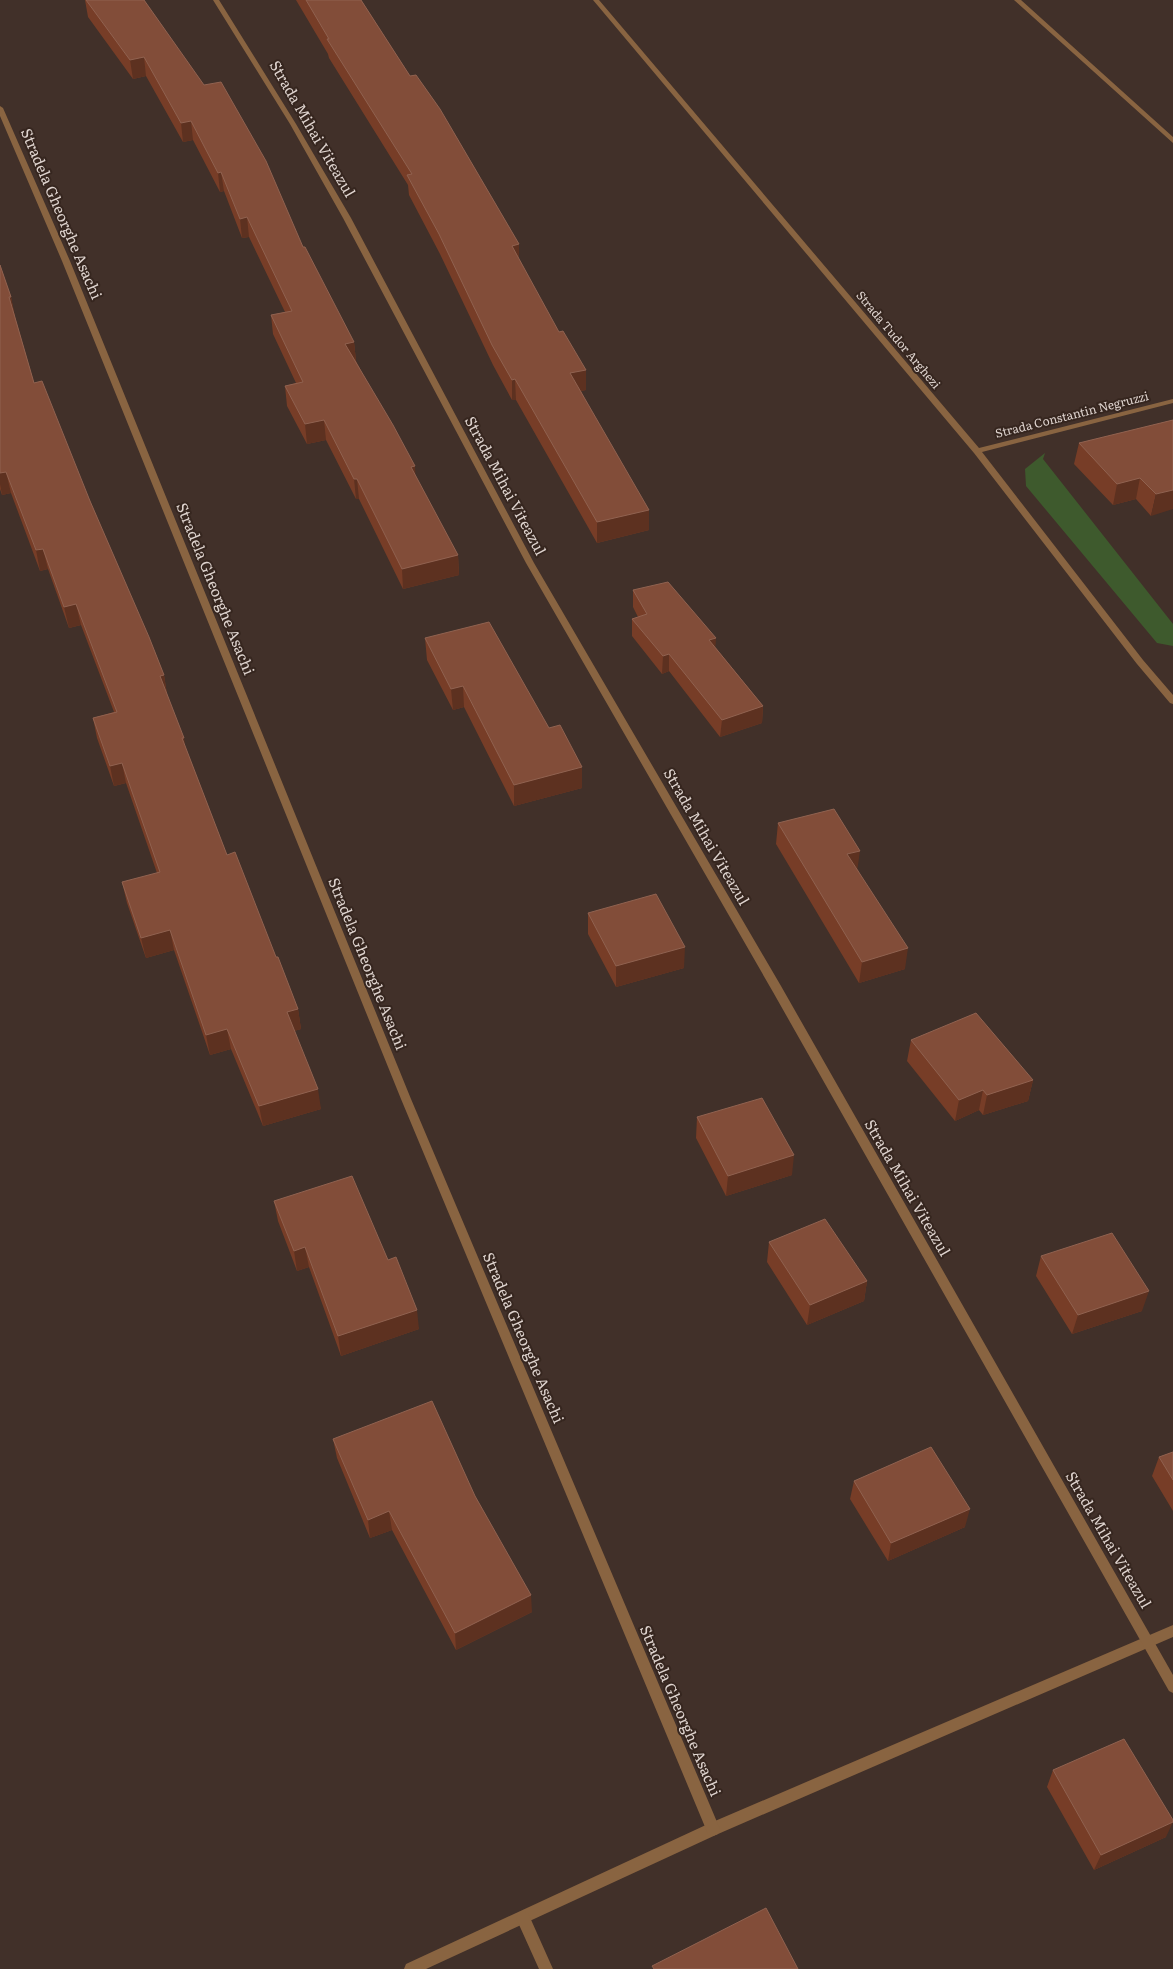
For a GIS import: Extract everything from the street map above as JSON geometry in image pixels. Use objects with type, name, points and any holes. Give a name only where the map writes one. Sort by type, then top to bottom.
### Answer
[{"type":"street","name":"Strada Mihai Viteazul","points":[[216,0],[293,124],[347,218],[530,563],[777,989],[1173,1687]]},
{"type":"street","name":"Strada Tudor Arghezi","points":[[596,0],[977,451],[1140,662],[1173,701]]},
{"type":"street","points":[[1017,0],[1173,141]]},
{"type":"street","name":"Stradela Gheorghe Asachi","points":[[0,108],[73,280],[406,1099],[713,1829]]},
{"type":"street","name":"Strada Constantin Negruzzi","points":[[977,451],[1173,401]]},
{"type":"street","points":[[411,1969],[713,1829],[1148,1640],[1173,1631]]},
{"type":"street","points":[[523,1918],[546,1969]]},
{"type":"green space","points":[[1045,453],[1043,459],[1173,624],[1173,646],[1157,643],[1026,486],[1025,469]]},
{"type":"building","points":[[86,0],[144,0],[204,85],[221,82],[266,161],[303,247],[305,247],[354,342],[345,344],[415,466],[411,467],[458,555],[402,569],[357,479],[354,479],[324,420],[305,424],[285,386],[303,382],[271,315],[292,311],[247,217],[240,219],[221,172],[218,173],[191,121],[181,123],[144,57],[130,60]]},
{"type":"building","points":[[306,0],[361,0],[410,76],[416,75],[440,109],[519,244],[512,246],[559,332],[563,331],[586,370],[570,373],[649,510],[597,522],[515,379],[512,380],[492,345],[439,234],[407,175],[412,174],[327,39],[329,39]]},
{"type":"building","points":[[0,265],[11,297],[9,297],[34,383],[42,381],[90,501],[164,675],[160,676],[227,855],[235,852],[276,957],[278,957],[298,1009],[287,1012],[318,1089],[259,1106],[227,1029],[206,1035],[170,930],[141,938],[122,882],[160,872],[122,763],[110,766],[93,718],[117,712],[76,604],[64,607],[43,549],[36,550],[6,472],[0,473]]},
{"type":"building","points":[[1173,420],[1173,490],[1156,494],[1140,478],[1117,484],[1079,443]]},
{"type":"building","points":[[668,582],[716,638],[709,640],[763,706],[722,720],[669,654],[663,656],[632,619],[647,614],[633,590]]},
{"type":"building","points":[[489,622],[549,728],[560,725],[582,767],[514,785],[463,686],[451,689],[425,638]]},
{"type":"building","points":[[834,809],[860,851],[847,854],[908,948],[862,962],[778,823]]},
{"type":"building","points":[[656,894],[685,947],[616,966],[588,913]]},
{"type":"building","points":[[976,1013],[1033,1080],[987,1095],[983,1090],[959,1100],[911,1040]]},
{"type":"building","points":[[762,1098],[794,1155],[728,1176],[697,1117]]},
{"type":"building","points":[[352,1176],[388,1260],[396,1257],[417,1310],[338,1336],[305,1247],[294,1251],[274,1201]]},
{"type":"building","points":[[825,1219],[867,1281],[810,1305],[769,1242]]},
{"type":"building","points":[[1112,1233],[1149,1291],[1078,1315],[1041,1256]]},
{"type":"building","points":[[432,1401],[475,1496],[531,1595],[455,1633],[389,1511],[368,1520],[333,1439]]},
{"type":"building","points":[[931,1447],[970,1509],[891,1543],[854,1481]]},
{"type":"building","points":[[1173,1452],[1173,1480],[1159,1457]]},
{"type":"building","points":[[1124,1739],[1173,1822],[1101,1855],[1053,1770]]},
{"type":"building","points":[[766,1908],[798,1969],[654,1969],[652,1966]]}]
